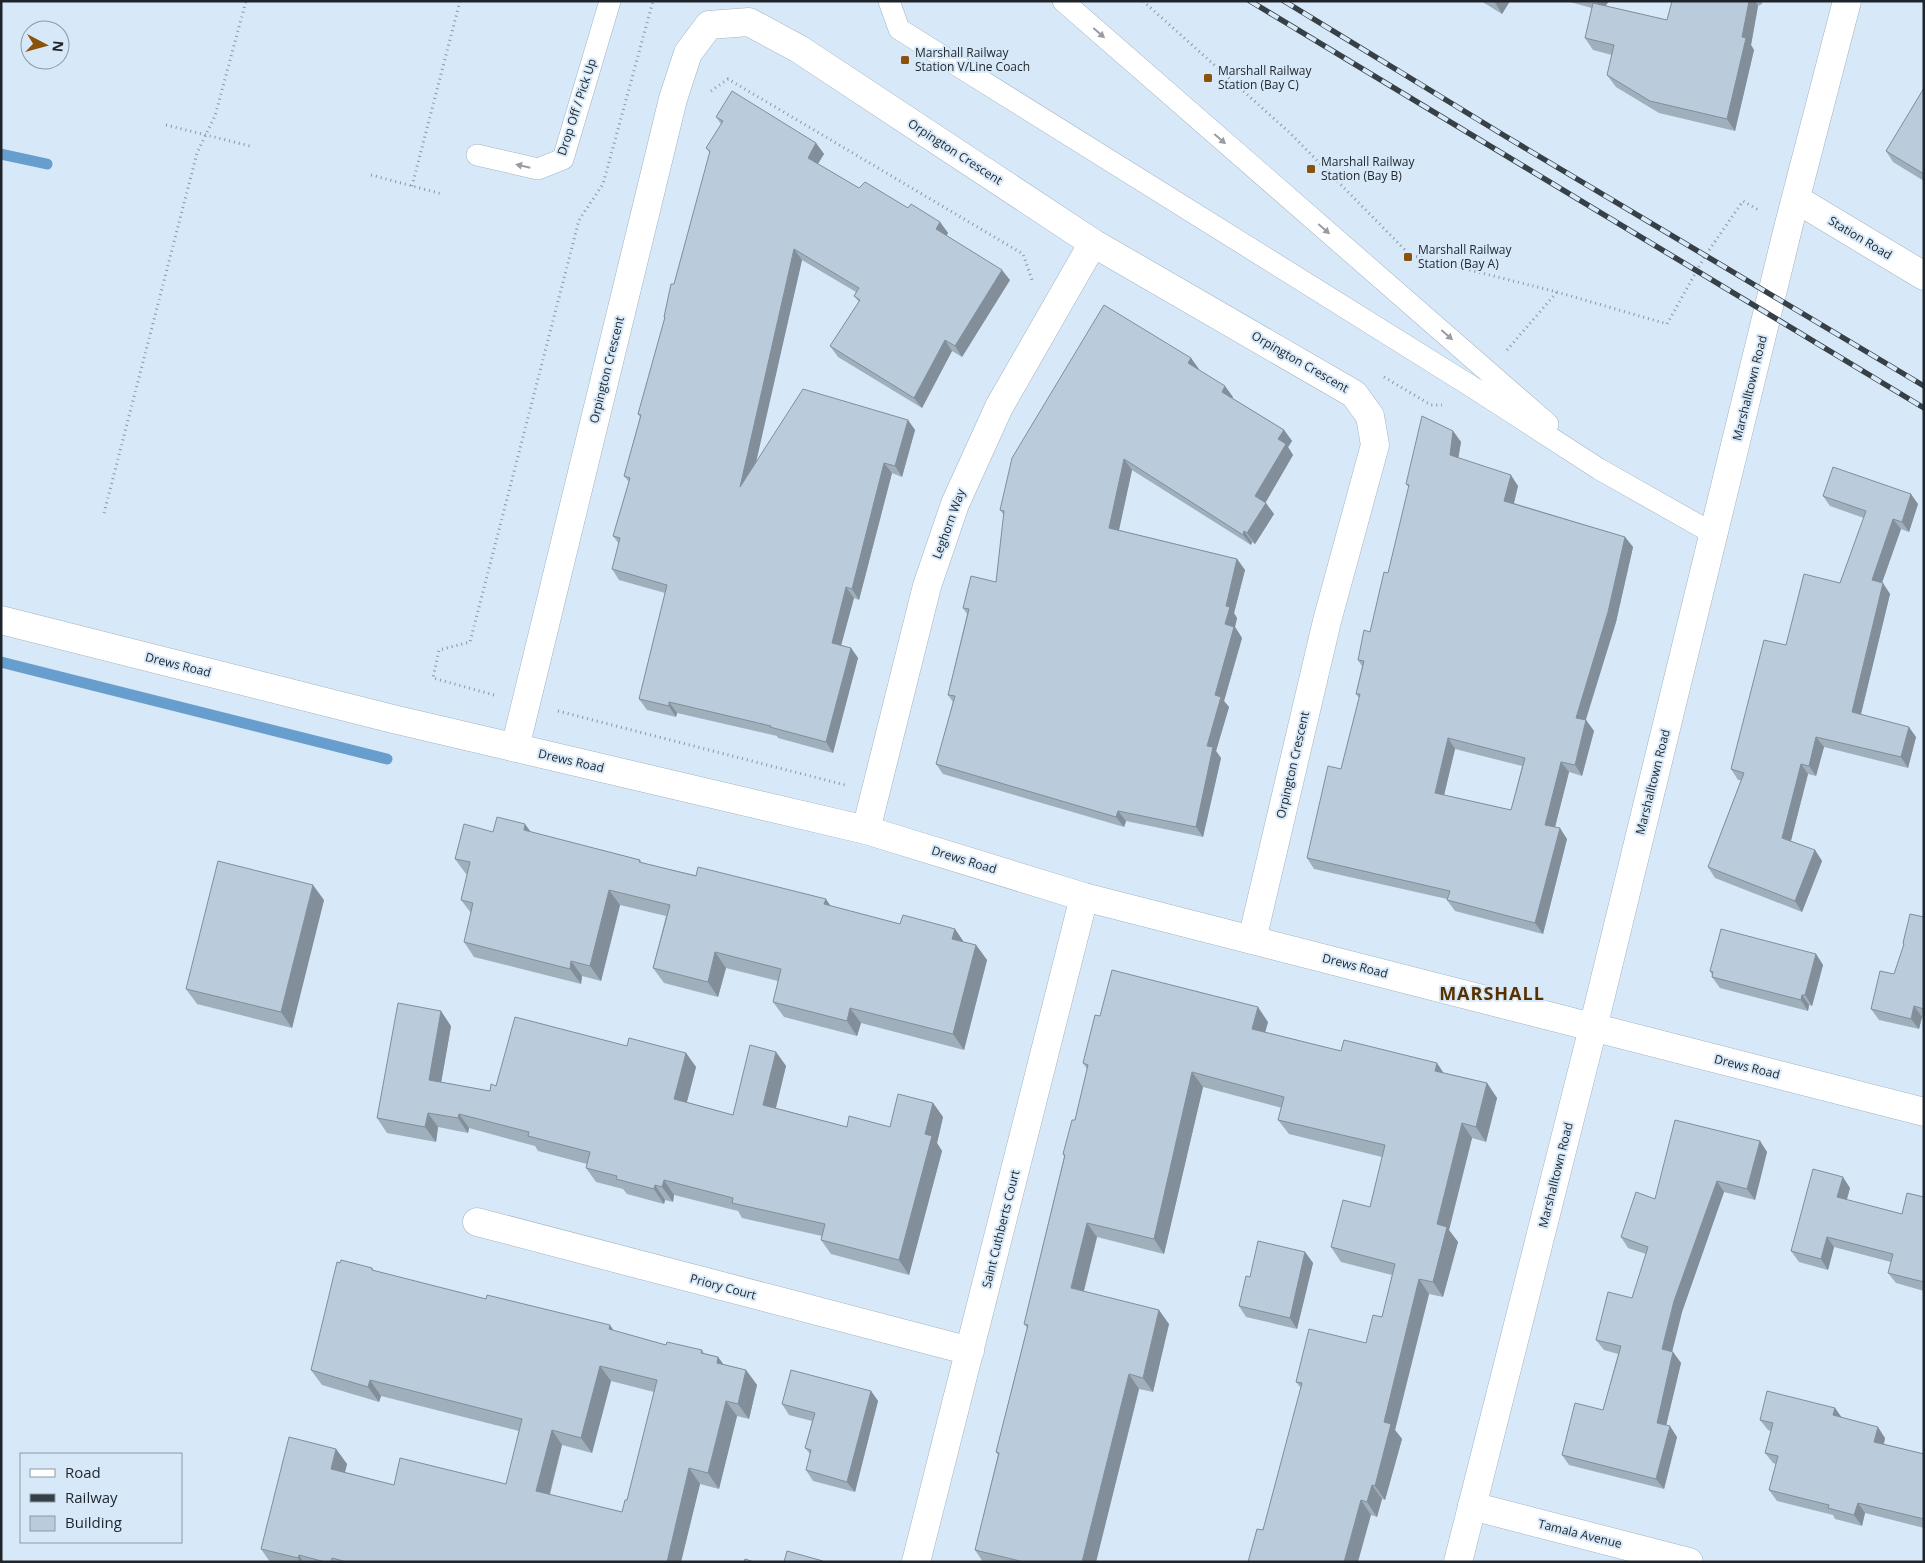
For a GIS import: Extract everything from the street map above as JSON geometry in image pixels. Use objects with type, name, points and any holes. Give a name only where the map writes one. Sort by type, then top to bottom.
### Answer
[{"type":"street","name":"Marshalltown Road","points":[[1458,1562],[1593,1028],[1788,228],[1847,1]]},
{"type":"street","name":"Orpington Crescent","points":[[515,748],[673,99],[688,53],[710,25],[749,22],[799,49],[1093,243],[1354,394],[1370,416],[1375,445],[1327,621],[1252,940]]},
{"type":"street","name":"Station Road","points":[[1796,199],[1924,276]]},
{"type":"street","name":"Leghorn Way","points":[[866,830],[927,586],[955,504],[999,406],[1093,243]]},
{"type":"street","name":"Drews Road","points":[[1,620],[515,748],[866,830],[1084,896],[1924,1112]]},
{"type":"street","name":"Saint Cuthberts Court","points":[[916,1562],[1084,896]]},
{"type":"street","name":"Priory Court","points":[[477,1222],[970,1351]]},
{"type":"street","name":"Tamala Avenue","points":[[1472,1506],[1689,1562]]},
{"type":"lane","name":"Drop Off / Pick Up","points":[[478,156],[538,169],[563,159],[610,1]]},
{"type":"lane","points":[[889,1],[899,29],[1474,388],[1599,469],[1714,534]]},
{"type":"lane","points":[[1062,1],[1489,370],[1599,469]]},
{"type":"path","points":[[104,513],[197,153],[215,116],[246,1]]},
{"type":"path","points":[[412,186],[460,1]]},
{"type":"path","points":[[1143,1],[1290,133],[1410,255],[1557,292],[1667,324],[1705,256],[1743,201],[1788,228]]},
{"type":"path","points":[[709,92],[728,79],[1023,254],[1034,284]]},
{"type":"path","points":[[166,125],[250,146]]},
{"type":"path","points":[[371,175],[442,194]]},
{"type":"path","points":[[846,785],[848,776]]},
{"type":"building","points":[[1672,1],[1749,1],[1742,37],[1746,38],[1727,119],[1650,101],[1607,75],[1614,45],[1585,38],[1593,3],[1667,20]]},
{"type":"building","points":[[1924,88],[1924,174],[1886,151]]},
{"type":"building","points":[[732,91],[816,143],[808,158],[859,188],[865,182],[908,208],[911,204],[940,222],[936,229],[1002,270],[955,346],[945,340],[914,398],[830,346],[860,300],[854,296],[859,288],[794,249],[740,487],[803,389],[908,420],[895,466],[884,463],[852,589],[846,587],[832,643],[851,648],[826,742],[771,726],[669,702],[669,706],[639,699],[667,585],[612,569],[620,538],[613,536],[630,478],[624,476],[641,415],[638,414],[665,317],[671,284],[674,284],[710,151],[706,148],[723,121],[716,117]]},
{"type":"building","points":[[1104,305],[1191,358],[1188,363],[1225,386],[1222,392],[1284,430],[1278,439],[1286,444],[1255,496],[1266,503],[1247,533],[1244,531],[1243,535],[1124,459],[1109,528],[1237,559],[1226,606],[1230,607],[1225,624],[1234,627],[1215,695],[1221,697],[1207,746],[1213,747],[1196,827],[1118,811],[1116,817],[936,764],[955,696],[948,695],[969,609],[963,608],[971,576],[996,582],[1004,511],[1000,510],[1012,458]]},
{"type":"building","points":[[1422,416],[1453,431],[1450,455],[1511,475],[1504,501],[1625,537],[1608,612],[1576,718],[1586,720],[1575,765],[1561,762],[1545,825],[1560,828],[1535,923],[1447,900],[1450,891],[1307,858],[1328,766],[1341,769],[1360,694],[1356,694],[1364,661],[1358,660],[1364,630],[1370,632],[1384,572],[1388,573],[1409,485],[1406,484]],"holes":[[[1448,738],[1525,758],[1511,810],[1435,793]]]},
{"type":"building","points":[[1833,467],[1911,494],[1902,522],[1893,519],[1872,580],[1883,583],[1852,712],[1909,727],[1901,757],[1816,737],[1809,766],[1801,764],[1782,838],[1815,850],[1795,901],[1708,867],[1744,773],[1731,769],[1764,640],[1786,645],[1804,574],[1840,583],[1866,511],[1823,496]]},
{"type":"building","points":[[497,817],[525,824],[524,830],[696,876],[698,867],[826,899],[824,904],[900,924],[903,915],[955,929],[952,939],[976,945],[953,1034],[850,1008],[847,1021],[773,1002],[781,969],[715,952],[708,982],[653,968],[670,905],[609,890],[590,966],[571,961],[570,969],[464,942],[473,903],[461,900],[470,862],[455,859],[464,824],[493,832]]},
{"type":"building","points":[[218,861],[313,885],[281,1012],[186,989]]},
{"type":"building","points":[[1910,914],[1924,917],[1924,1009],[1914,1006],[1911,1019],[1871,1009],[1880,971],[1894,974],[1904,944]]},
{"type":"building","points":[[1721,929],[1816,954],[1805,995],[1802,995],[1801,1000],[1712,977],[1713,972],[1710,971]]},
{"type":"building","points":[[1112,970],[1258,1007],[1252,1029],[1341,1051],[1344,1040],[1437,1063],[1435,1071],[1487,1083],[1476,1127],[1462,1123],[1437,1224],[1447,1227],[1433,1282],[1419,1279],[1384,1422],[1391,1424],[1375,1486],[1372,1485],[1367,1502],[1361,1500],[1344,1562],[1248,1562],[1257,1529],[1263,1530],[1302,1383],[1296,1382],[1309,1329],[1366,1343],[1373,1315],[1382,1317],[1395,1264],[1331,1247],[1343,1200],[1370,1207],[1385,1145],[1278,1120],[1284,1097],[1192,1072],[1154,1239],[1087,1223],[1071,1288],[1159,1310],[1143,1378],[1129,1374],[1082,1562],[1024,1562],[975,1550],[999,1453],[996,1452],[1028,1325],[1024,1324],[1065,1155],[1063,1154],[1072,1120],[1075,1120],[1088,1065],[1083,1063],[1095,1015],[1100,1016]]},
{"type":"building","points":[[398,1003],[441,1011],[429,1080],[490,1091],[491,1084],[496,1086],[515,1017],[627,1046],[629,1038],[686,1053],[674,1099],[733,1115],[750,1045],[776,1052],[763,1105],[847,1127],[849,1116],[890,1127],[898,1094],[933,1103],[925,1134],[932,1136],[899,1260],[821,1240],[825,1224],[732,1203],[733,1198],[664,1180],[662,1187],[655,1185],[654,1189],[616,1179],[617,1176],[586,1168],[590,1152],[528,1136],[529,1132],[459,1114],[458,1118],[428,1113],[425,1127],[377,1118]]},
{"type":"building","points":[[1675,1120],[1760,1141],[1747,1189],[1717,1181],[1674,1301],[1662,1349],[1673,1352],[1657,1423],[1670,1426],[1656,1479],[1562,1455],[1575,1403],[1603,1410],[1621,1346],[1596,1340],[1608,1292],[1632,1298],[1648,1247],[1621,1237],[1636,1192],[1655,1199]]},
{"type":"building","points":[[1813,1169],[1843,1177],[1837,1197],[1902,1214],[1907,1193],[1924,1197],[1924,1282],[1888,1273],[1893,1254],[1827,1237],[1821,1259],[1791,1251]]},
{"type":"building","points":[[1258,1241],[1305,1252],[1290,1318],[1239,1306],[1246,1276],[1250,1277]]},
{"type":"building","points":[[341,1260],[372,1268],[372,1270],[486,1299],[487,1295],[610,1325],[609,1329],[666,1345],[667,1342],[702,1350],[701,1353],[718,1357],[717,1363],[746,1370],[738,1404],[726,1401],[708,1473],[689,1468],[667,1562],[347,1562],[332,1558],[331,1562],[325,1562],[299,1555],[298,1558],[261,1549],[289,1437],[336,1449],[331,1469],[394,1485],[400,1458],[506,1484],[522,1419],[370,1380],[368,1387],[311,1370],[337,1262],[340,1263]],"holes":[[[600,1366],[657,1380],[627,1500],[625,1500],[622,1512],[536,1491],[552,1430],[581,1438]]]},
{"type":"building","points":[[791,1370],[871,1391],[847,1482],[806,1470],[811,1450],[805,1448],[815,1413],[782,1404]]},
{"type":"building","points":[[1767,1391],[1835,1408],[1833,1415],[1878,1427],[1874,1442],[1924,1454],[1924,1519],[1858,1503],[1854,1515],[1828,1508],[1829,1505],[1769,1490],[1778,1456],[1765,1453],[1773,1423],[1760,1420]]},
{"type":"building","points":[[787,1551],[823,1561],[823,1562],[784,1562]]},
{"type":"waterway","points":[[1,154],[47,164]]},
{"type":"waterway","points":[[1,662],[387,759]]},
{"type":"railway","points":[[1250,1],[1924,408]]},
{"type":"railway","points":[[1284,1],[1505,136],[1924,386]]},
{"type":"place","name":"Marshall Railway Station V/Line Coach","points":[[905,60]]},
{"type":"place","name":"Marshall Railway Station (Bay C)","points":[[1208,78]]},
{"type":"place","name":"Marshall Railway Station (Bay B)","points":[[1311,169]]},
{"type":"place","name":"Marshall Railway Station (Bay A)","points":[[1408,257]]},
{"type":"district","name":"MARSHALL","points":[[1492,994]]}]
